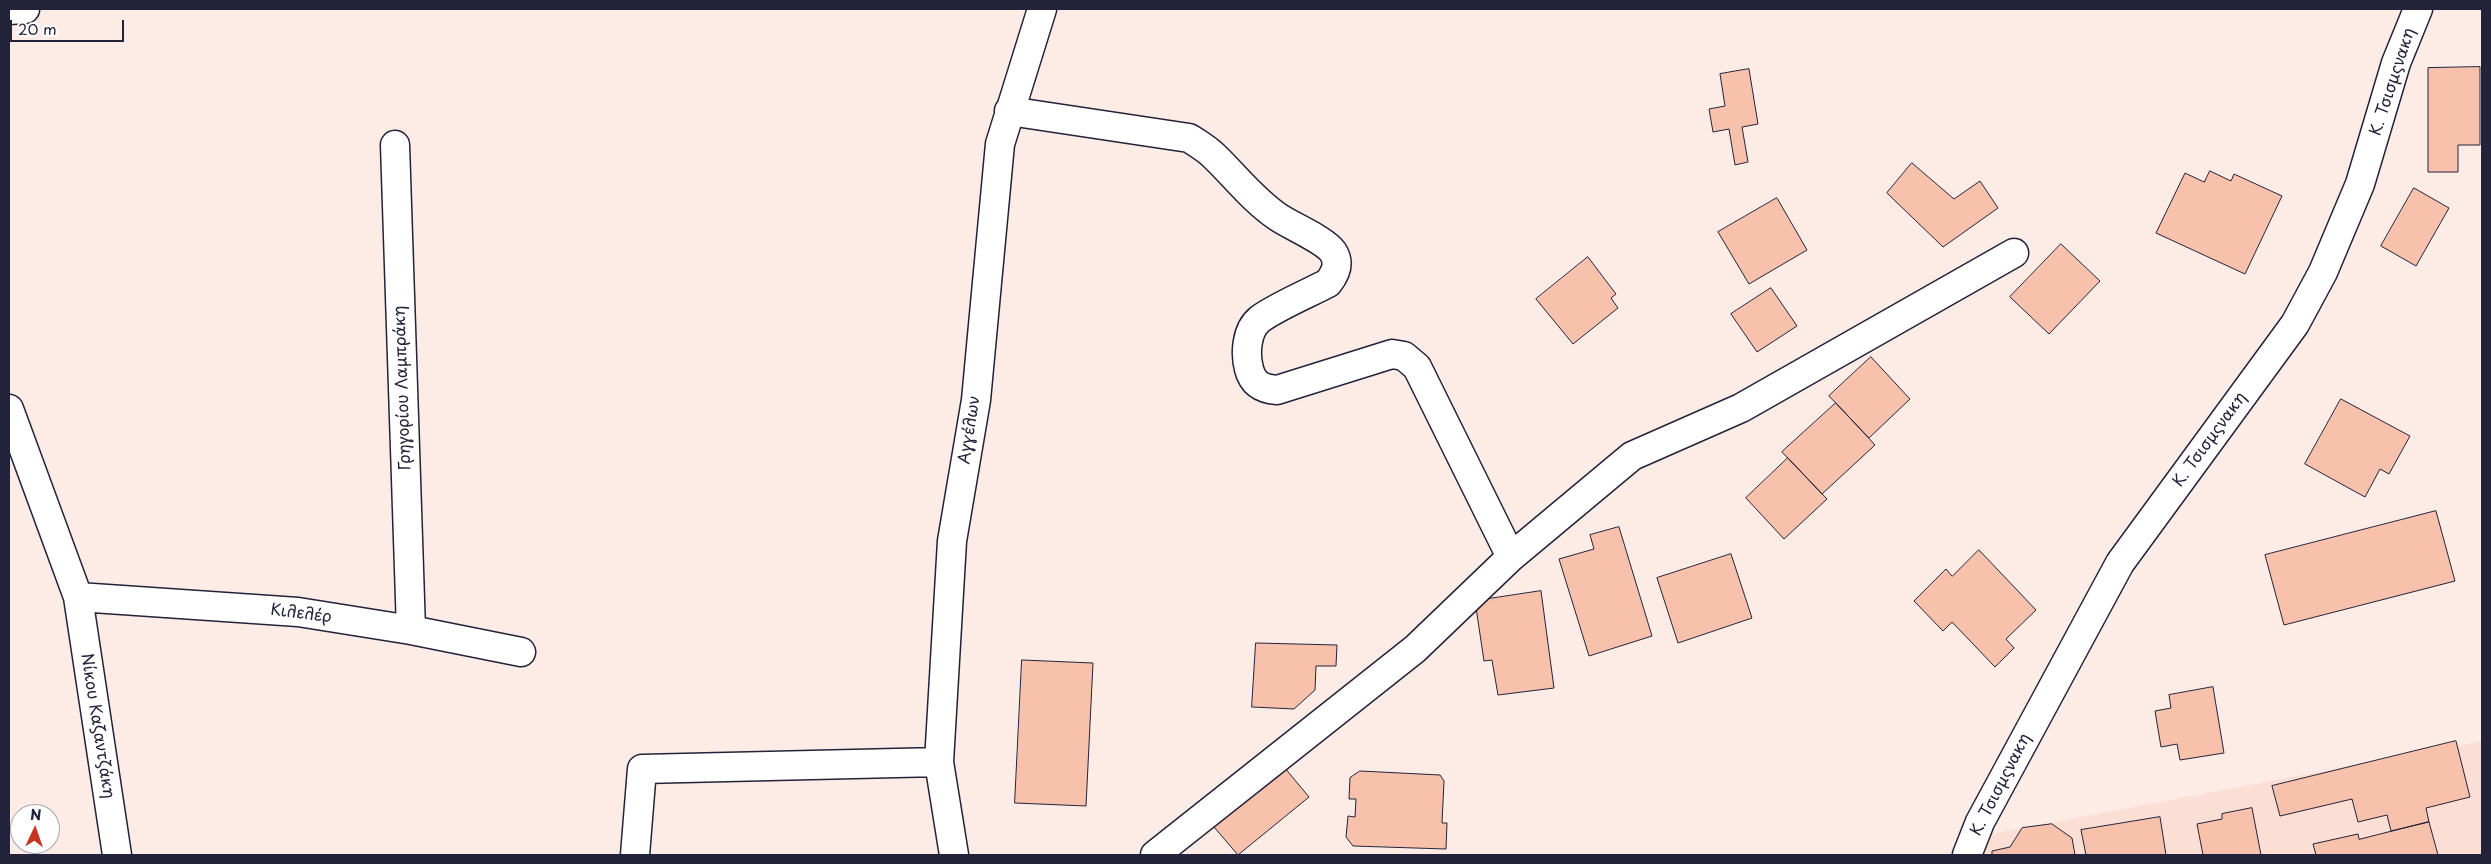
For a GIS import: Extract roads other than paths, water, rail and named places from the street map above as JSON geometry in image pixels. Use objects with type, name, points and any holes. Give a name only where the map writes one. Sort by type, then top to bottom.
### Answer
[{"type":"street","points":[[9,10],[25,9]]},
{"type":"street","name":"Αγγέλων","points":[[954,855],[939,762],[952,541],[976,400],[1000,144],[1042,9]]},
{"type":"street","name":"Κ. Τσισμςνακη","points":[[1967,855],[1980,822],[2120,563],[2294,324],[2324,272],[2360,184],[2396,63],[2418,9]]},
{"type":"street","points":[[1009,111],[1189,138],[1212,154],[1240,184],[1276,216],[1326,245],[1336,258],[1337,266],[1328,283],[1259,320],[1250,333],[1246,349],[1252,378],[1258,386],[1266,390],[1277,390],[1392,354],[1412,360],[1511,556]]},
{"type":"street","name":"Γρηγορίου Λαμπράκη","points":[[395,145],[411,630]]},
{"type":"street","points":[[1155,855],[1415,649],[1511,556],[1632,456],[1741,408],[2014,254]]},
{"type":"street","name":"Νίκου Καζαντζάκη","points":[[9,409],[78,597],[117,855]]},
{"type":"street","name":"Κιλελέρ","points":[[78,597],[298,612],[411,630],[521,652]]},
{"type":"street","points":[[635,855],[642,769],[939,762]]}]
